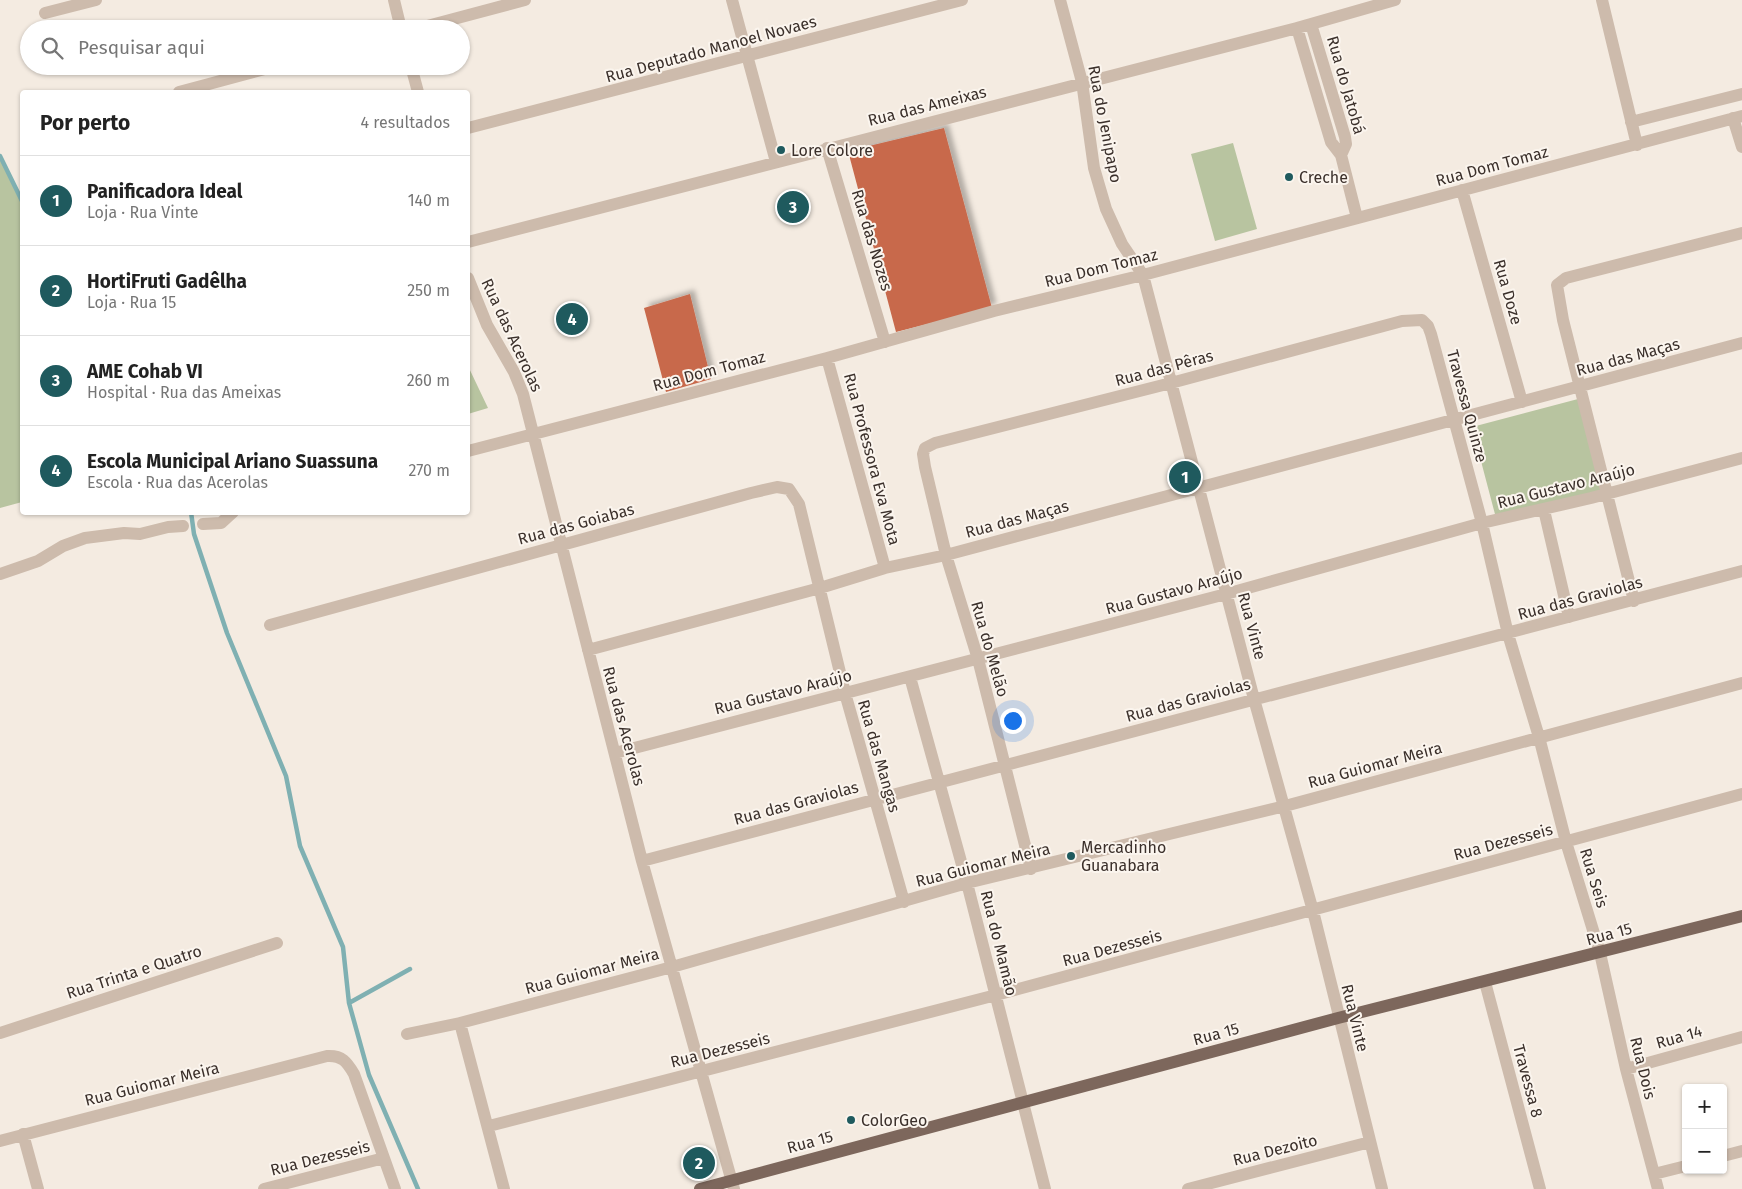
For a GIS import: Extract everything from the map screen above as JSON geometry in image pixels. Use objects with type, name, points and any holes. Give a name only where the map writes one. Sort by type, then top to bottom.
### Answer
[{"type":"main road","name":"Rua 15","points":[[700,1189],[732,1184],[1022,1102],[1338,1018],[1742,916]]},
{"type":"street","points":[[394,0],[399,20]]},
{"type":"street","points":[[450,20],[525,0]]},
{"type":"street","points":[[732,0],[776,162]]},
{"type":"street","name":"Rua Deputado Manoel Novaes","points":[[470,127],[962,0]]},
{"type":"street","name":"Rua do Jenipapo","points":[[1060,0],[1082,82],[1094,168],[1106,209],[1122,244],[1143,275]]},
{"type":"street","name":"Rua das Ameixas","points":[[470,241],[1297,28],[1394,0]]},
{"type":"street","points":[[1602,0],[1637,145]]},
{"type":"street","points":[[45,13],[89,1]]},
{"type":"street","name":"Rua do Jatobá","points":[[1312,24],[1346,137],[1346,144],[1341,154]]},
{"type":"street","name":"Rua do Jatobá","points":[[1297,28],[1331,142],[1341,154],[1357,218]]},
{"type":"street","points":[[186,90],[242,75]]},
{"type":"street","points":[[413,75],[417,90]]},
{"type":"street","points":[[1631,122],[1742,94]]},
{"type":"street","points":[[1738,117],[1742,148]]},
{"type":"street","name":"Rua Dom Tomaz","points":[[470,450],[827,358],[994,311],[1143,275],[1738,117]]},
{"type":"street","name":"Rua das Nozes","points":[[827,148],[885,342]]},
{"type":"street","name":"Rua Doze","points":[[1462,190],[1522,402]]},
{"type":"street","points":[[1634,601],[1556,289],[1559,281],[1566,278],[1742,234]]},
{"type":"street","name":"Rua Vinte","points":[[1143,275],[1254,699],[1313,911],[1338,1018],[1382,1189]]},
{"type":"street","name":"Rua das Acerolas","points":[[470,283],[487,325],[514,372],[535,434],[561,544],[642,861],[732,1184]]},
{"type":"street","name":"Travessa Quinze","points":[[1402,321],[1422,320],[1428,326],[1482,524],[1508,634]]},
{"type":"street","name":"Rua das Pêras","points":[[934,443],[1171,383],[1402,321]]},
{"type":"street","name":"Rua das Maças","points":[[588,650],[820,588],[885,568],[946,555],[1742,343]]},
{"type":"street","name":"Rua Professora Eva Mota","points":[[827,358],[885,568]]},
{"type":"street","name":"Rua do Melão","points":[[934,443],[925,448],[923,456],[946,555],[978,659],[1031,869]]},
{"type":"street","name":"Rua Gustavo Araújo","points":[[615,753],[1226,594],[1482,524],[1544,510],[1742,458]]},
{"type":"street","name":"Rua das Goiabas","points":[[270,625],[561,544],[759,491],[782,487],[792,491],[799,504],[820,588]]},
{"type":"street","points":[[1544,510],[1569,617]]},
{"type":"street","points":[[203,524],[221,523],[230,515]]},
{"type":"street","points":[[0,574],[38,561],[63,546],[85,538],[124,533],[140,534],[168,527],[183,526]]},
{"type":"street","name":"Rua das Graviolas","points":[[642,861],[938,781],[1508,634],[1742,571]]},
{"type":"street","name":"Rua das Mangas","points":[[820,588],[845,693],[904,902]]},
{"type":"street","points":[[1508,634],[1539,737]]},
{"type":"street","name":"Rua do Mamão","points":[[910,677],[967,883],[1046,1189]]},
{"type":"street","name":"Rua Guiomar Meira","points":[[407,1034],[460,1023],[672,967],[967,883],[1285,806],[1742,683]]},
{"type":"street","name":"Rua Seis","points":[[1539,737],[1566,842],[1600,953]]},
{"type":"street","name":"Rua Dezesseis","points":[[489,1126],[996,995],[1742,794]]},
{"type":"street","name":"Rua Trinta e Quatro","points":[[0,1033],[277,943]]},
{"type":"street","name":"Rua Dois","points":[[1600,953],[1626,1069],[1658,1189]]},
{"type":"street","name":"Travessa 8","points":[[1485,982],[1540,1189]]},
{"type":"street","points":[[460,1023],[489,1126],[504,1189]]},
{"type":"street","name":"Rua 14","points":[[1626,1069],[1742,1037]]},
{"type":"street","name":"Rua Guiomar Meira","points":[[0,1141],[313,1060],[338,1056],[348,1064],[360,1089],[396,1189]]},
{"type":"street","points":[[23,1134],[38,1189]]},
{"type":"street","name":"Rua Dezoito","points":[[1188,1189],[1370,1142]]},
{"type":"street","points":[[1727,1155],[1742,1151]]},
{"type":"street","name":"Rua Dezesseis","points":[[264,1189],[384,1158]]},
{"type":"street","points":[[1654,1174],[1682,1167]]},
{"type":"green space","points":[[1233,143],[1257,229],[1215,241],[1191,154]]},
{"type":"green space","points":[[0,156],[20,197],[20,503],[0,508]]},
{"type":"green space","points":[[470,370],[488,408],[470,413]]},
{"type":"green space","points":[[1578,399],[1602,490],[1496,518],[1472,427]]},
{"type":"building","points":[[944,128],[992,308],[896,332],[848,151]]},
{"type":"building","points":[[690,294],[711,379],[666,392],[644,308]]},
{"type":"waterway","points":[[0,156],[20,197]]},
{"type":"waterway","points":[[191,515],[194,534],[227,633],[286,776],[300,846],[343,947],[349,1003],[369,1075],[418,1189]]},
{"type":"waterway","points":[[349,1003],[410,969]]},
{"type":"place","name":"Lore Colore","points":[[781,150]]},
{"type":"place","name":"Creche","points":[[1289,177]]},
{"type":"place","name":"AME Cohab VI","points":[[793,207]]},
{"type":"place","name":"Escola Municipal Ariano Suassuna","points":[[572,319]]},
{"type":"place","name":"Panificadora Ideal","points":[[1185,477]]},
{"type":"place","name":"Mercadinho Guanabara","points":[[1071,856]]},
{"type":"place","name":"ColorGeo","points":[[851,1120]]},
{"type":"place","name":"HortiFruti Gadêlha","points":[[699,1163]]}]
